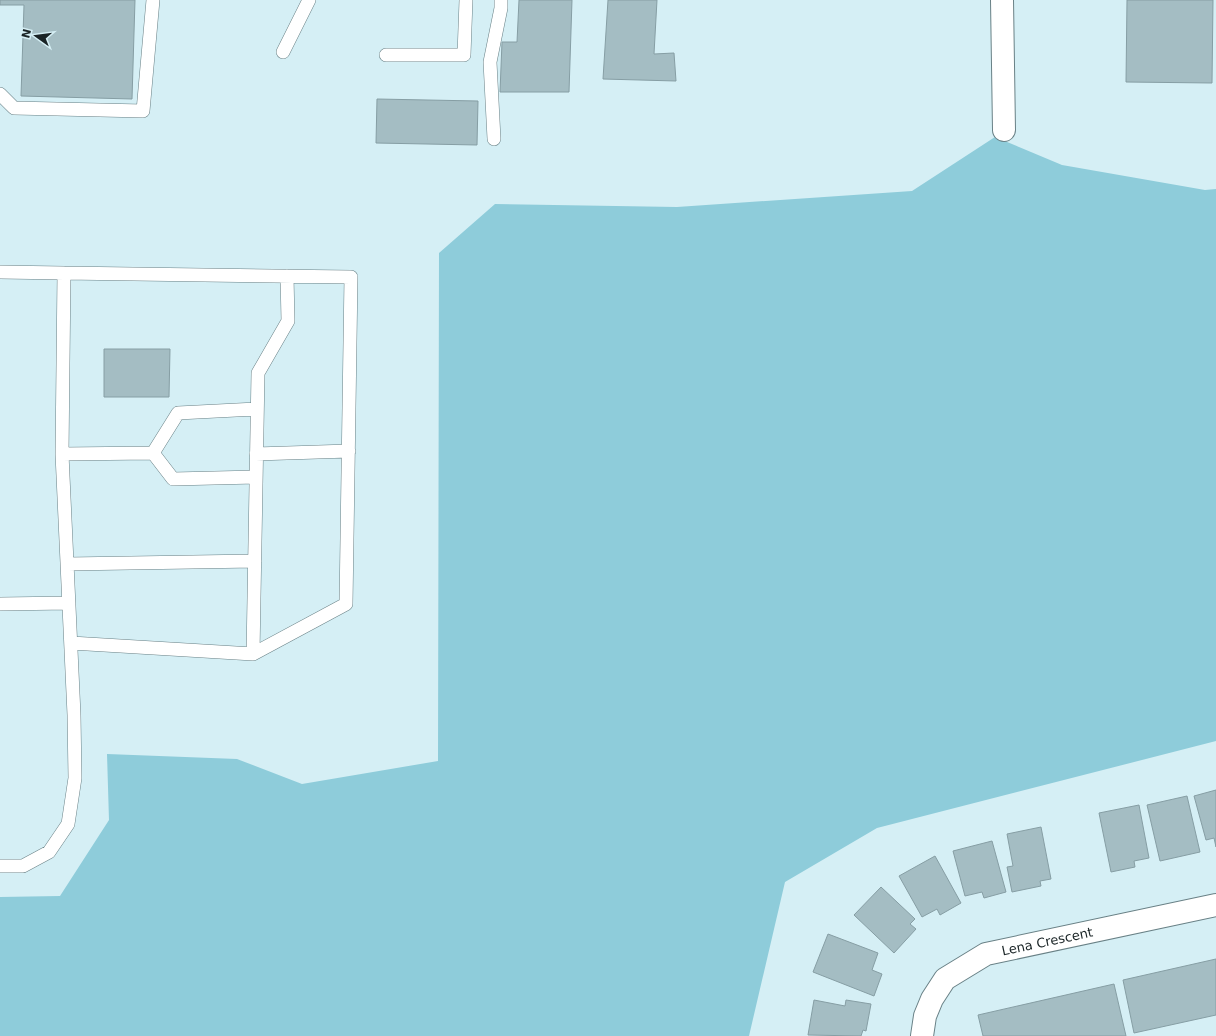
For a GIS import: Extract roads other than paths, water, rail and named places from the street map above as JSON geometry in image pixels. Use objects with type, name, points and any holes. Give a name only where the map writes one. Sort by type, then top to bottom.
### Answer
[{"type":"street","points":[[1002,0],[1004,130]]},
{"type":"street","name":"Lena Crescent","points":[[922,1036],[925,1016],[932,999],[945,979],[986,954],[1216,905]]},
{"type":"lane","points":[[0,94],[14,108],[143,111],[153,0]]},
{"type":"lane","points":[[283,52],[309,0]]},
{"type":"lane","points":[[386,55],[464,55],[466,0]]},
{"type":"lane","points":[[494,139],[490,62],[501,8],[501,0]]},
{"type":"lane","points":[[0,272],[351,277],[346,604],[253,654],[71,643]]},
{"type":"lane","points":[[0,866],[23,866],[49,852],[68,824],[75,778],[68,564],[62,454],[64,273]]},
{"type":"lane","points":[[253,654],[258,373],[288,321],[287,276]]},
{"type":"lane","points":[[153,453],[178,413],[257,409]]},
{"type":"lane","points":[[256,454],[348,450]]},
{"type":"lane","points":[[62,454],[153,453]]},
{"type":"lane","points":[[153,453],[173,479],[256,477]]},
{"type":"lane","points":[[68,564],[254,561]]},
{"type":"lane","points":[[0,604],[69,603]]}]
